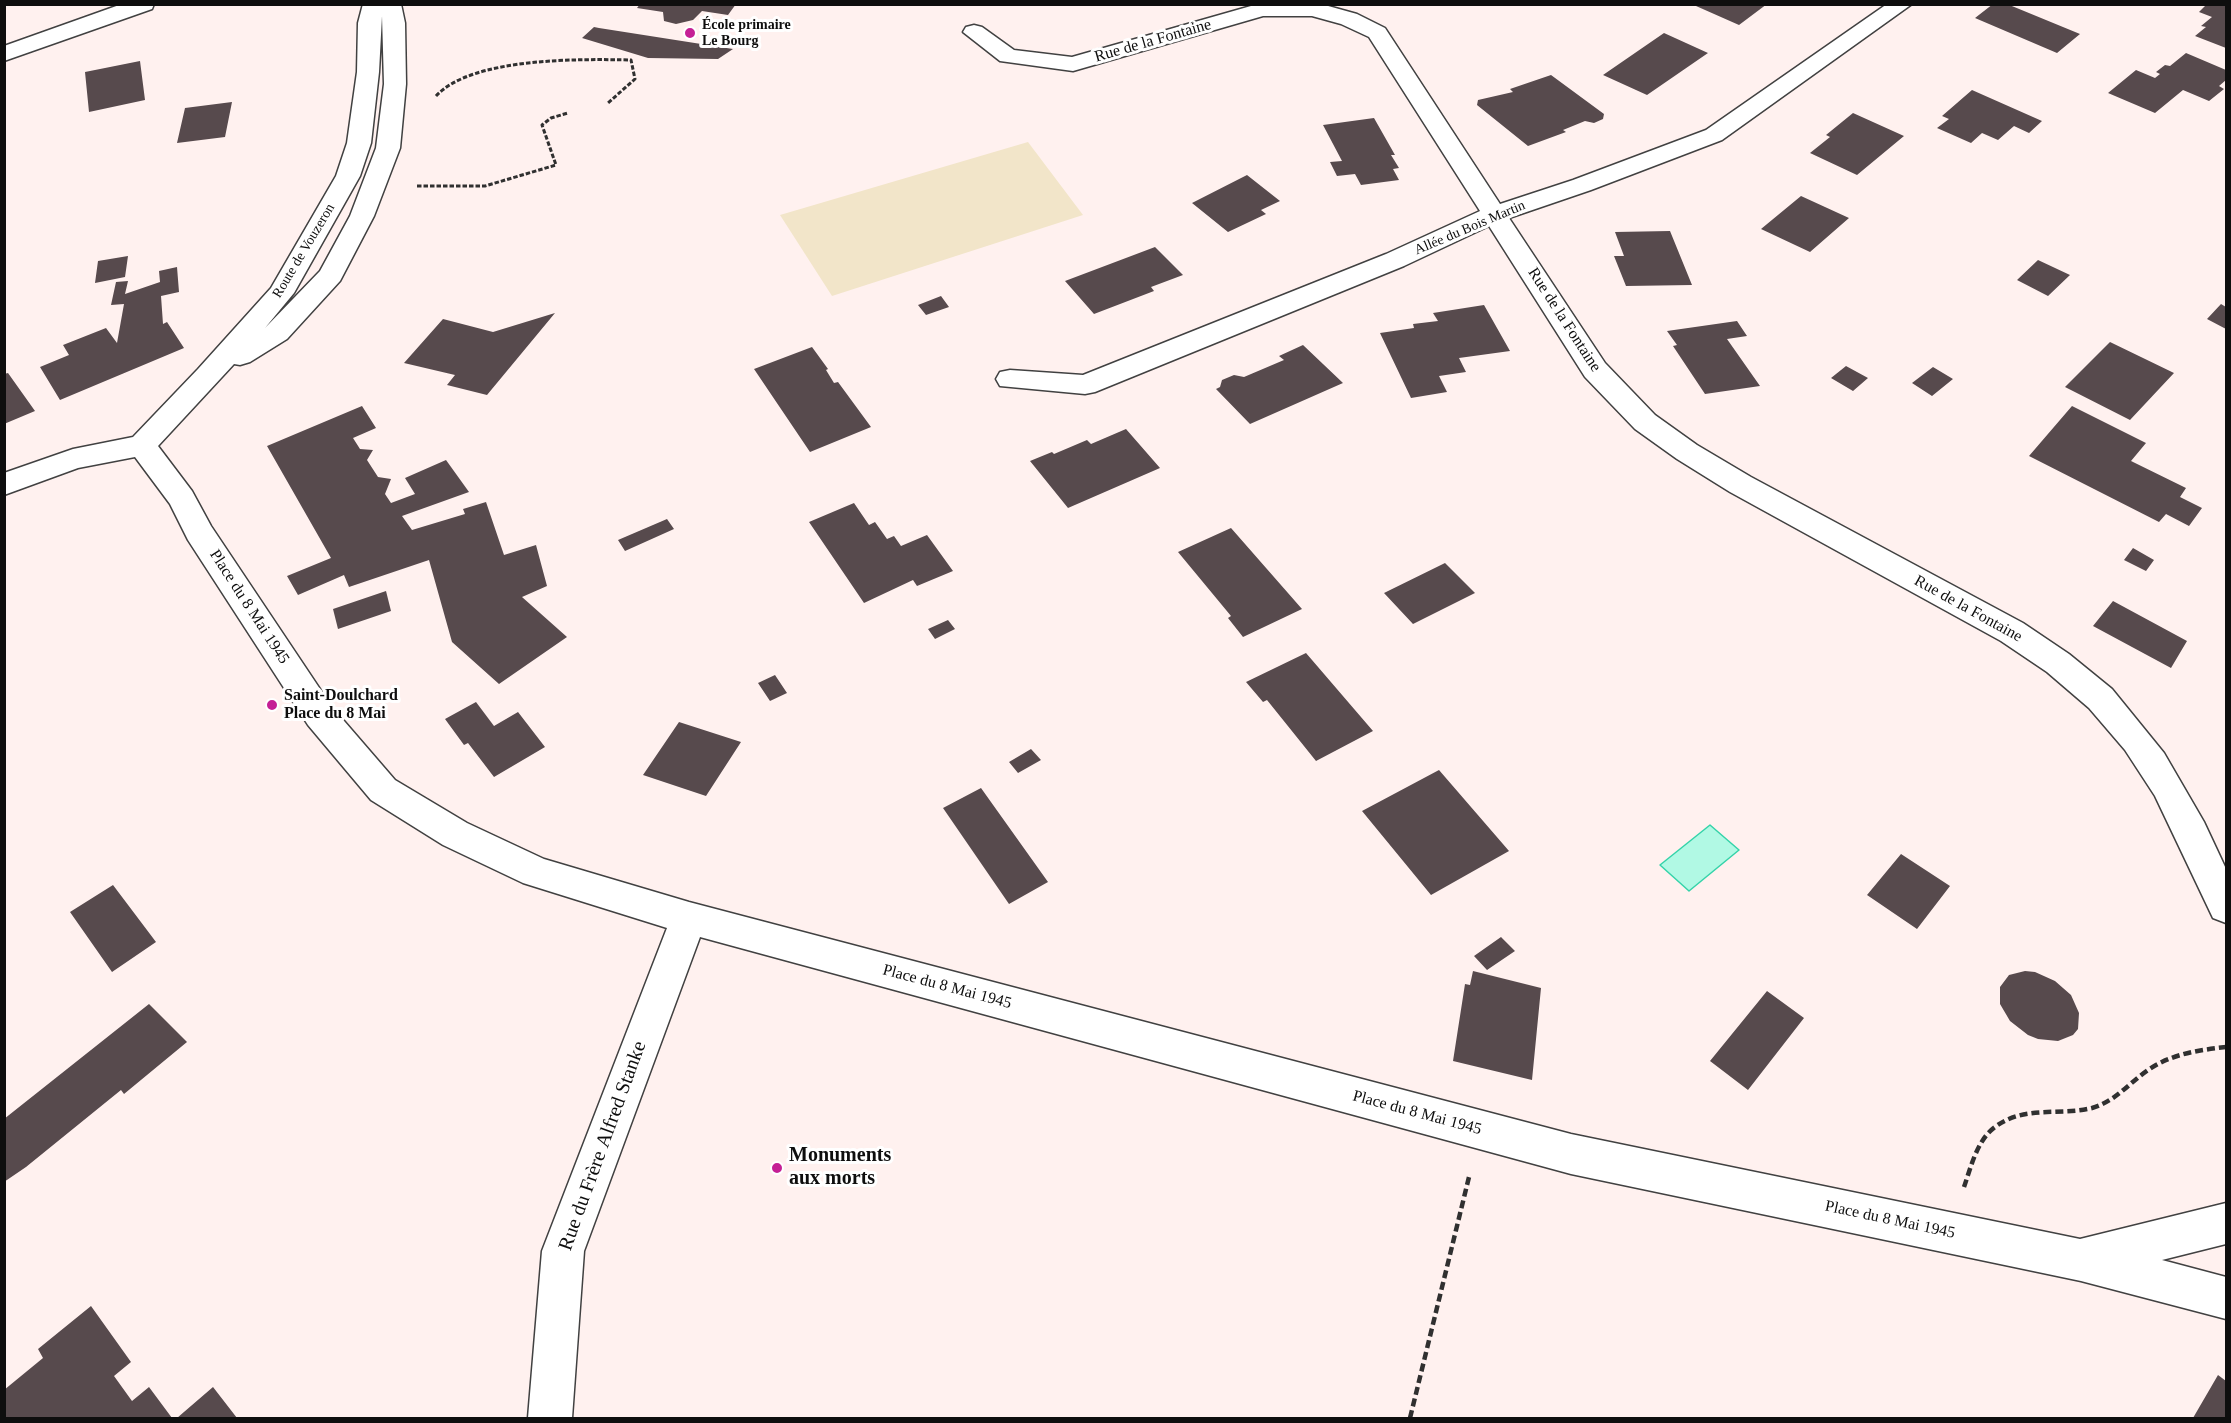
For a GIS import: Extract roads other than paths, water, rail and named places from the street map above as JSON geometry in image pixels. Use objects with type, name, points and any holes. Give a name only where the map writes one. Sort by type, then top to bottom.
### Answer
[{"type":"street","points":[[4,54],[144,4]]},
{"type":"street","name":"Route de Vouzeron","points":[[142,445],[281,293],[348,176],[359,143],[368,72],[369,22],[374,4]]},
{"type":"street","name":"Route de Vouzeron","points":[[207,376],[277,333],[331,275],[362,216],[388,148],[395,84],[394,22],[390,4]]},
{"type":"street","name":"Allée du Bois Martin","points":[[1010,379],[1085,385],[1395,260],[1495,214],[1582,185],[1714,135],[1902,4]]},
{"type":"street","name":"Rue de la Fontaine","points":[[974,32],[1008,56],[1073,64],[1262,10],[1313,9],[1349,19],[1377,33],[1595,370],[1652,427],[1730,479],[1990,619],[2042,651],[2087,686],[2119,718],[2146,752],[2175,797],[2226,907]]},
{"type":"street","points":[[348,176],[380,173]]},
{"type":"street","points":[[4,485],[73,459],[142,445]]},
{"type":"street","name":"Place du 8 Mai 1945","points":[[142,445],[182,499],[200,532],[320,716],[383,790],[455,834],[536,872],[689,918],[1571,1154],[2081,1260],[2226,1298]]},
{"type":"street","name":"Rue du Frère Alfred Stanke","points":[[550,1419],[563,1251],[689,918]]},
{"type":"street","name":"Place du 8 Mai 1945","points":[[2081,1260],[2226,1224]]},
{"type":"place","name":"École primaire Le Bourg","points":[[690,33]]},
{"type":"place","name":"Saint-Doulchard Place du 8 Mai","points":[[272,705]]},
{"type":"place","name":"Monuments aux morts","points":[[777,1168]]}]
